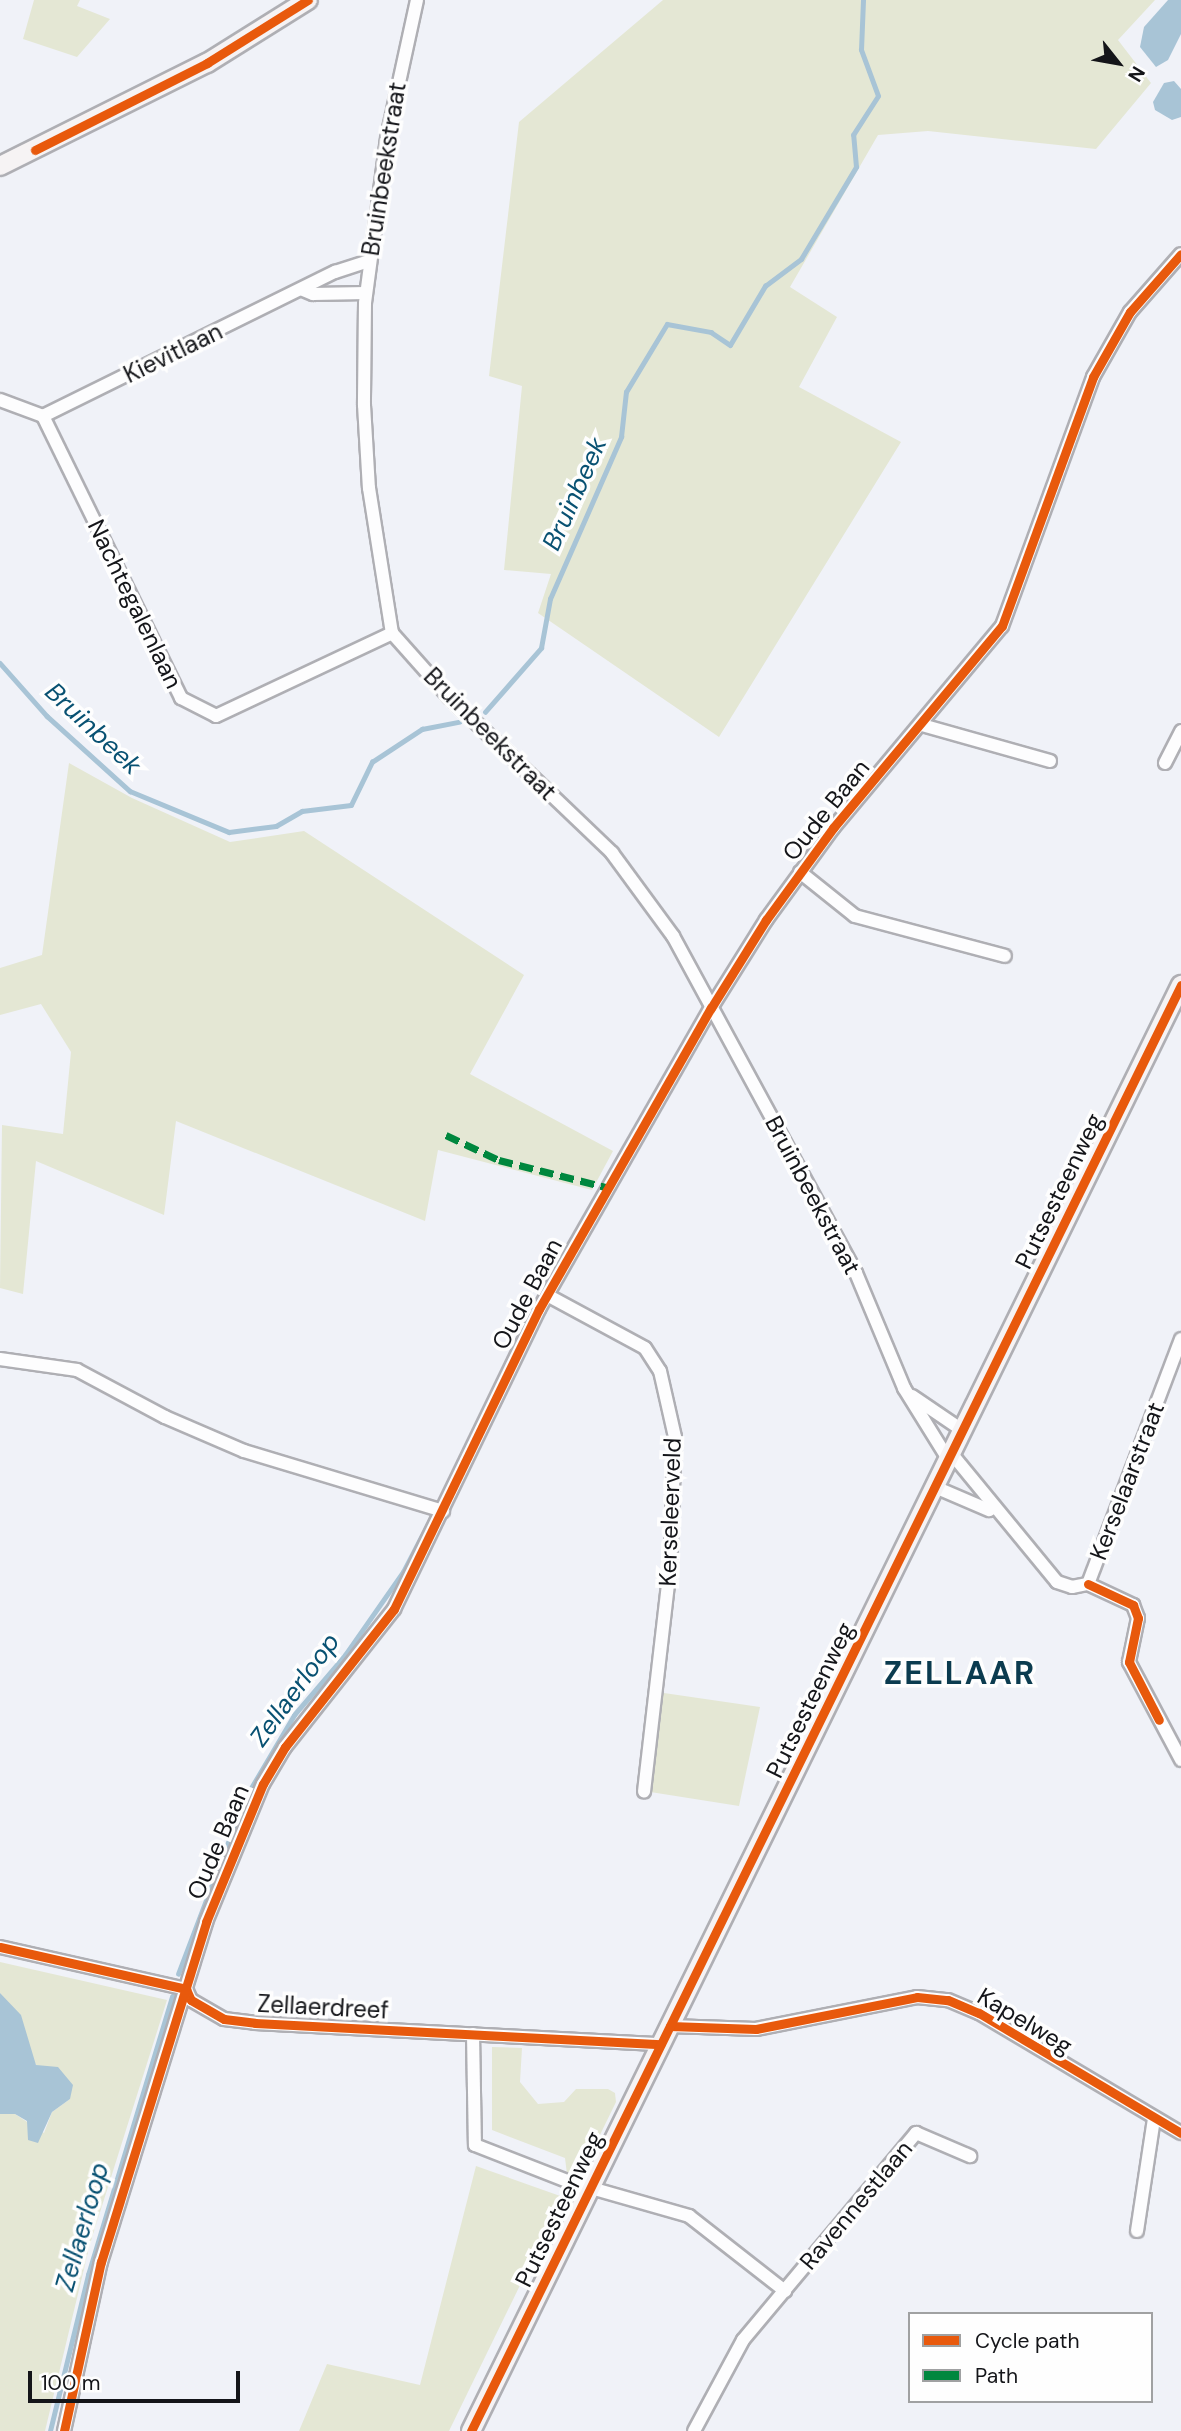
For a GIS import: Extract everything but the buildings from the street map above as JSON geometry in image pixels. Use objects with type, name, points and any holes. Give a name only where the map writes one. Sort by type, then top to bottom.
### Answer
[{"type":"main road","points":[[0,166],[207,63],[308,0]]},
{"type":"main road","name":"Putsesteenweg","points":[[471,2431],[1181,985]]},
{"type":"street","name":"Bruinbeekstraat","points":[[416,0],[387,138],[366,293],[364,405],[369,488],[392,633],[449,697],[612,853],[673,936],[856,1273],[904,1388],[950,1456],[1057,1582],[1072,1587],[1088,1584],[1133,1605],[1138,1618],[1127,1652],[1129,1662],[1181,1760]]},
{"type":"street","name":"Oude Baan","points":[[64,2431],[100,2262],[206,1922],[263,1784],[285,1747],[394,1609],[547,1295],[711,1008],[800,872],[1002,626],[1093,377],[1130,312],[1181,254]]},
{"type":"street","name":"Kievitlaan","points":[[43,416],[335,272],[369,261]]},
{"type":"street","points":[[303,290],[313,294],[366,293]]},
{"type":"street","points":[[0,400],[43,416]]},
{"type":"street","name":"Nachtegalenlaan","points":[[43,416],[181,698],[216,716],[392,633]]},
{"type":"street","points":[[922,725],[1050,761]]},
{"type":"street","points":[[1165,763],[1181,731]]},
{"type":"street","points":[[800,872],[855,916],[1005,956]]},
{"type":"street","name":"Kerseleerveld","points":[[547,1295],[645,1348],[660,1371],[675,1437],[670,1567],[644,1791]]},
{"type":"street","name":"Kerselaarstraat","points":[[1088,1584],[1181,1339]]},
{"type":"street","points":[[0,1359],[77,1370],[165,1417],[244,1451],[443,1511]]},
{"type":"street","name":"Bruinbeekstraat","points":[[904,1388],[928,1410],[962,1430]]},
{"type":"street","points":[[935,1487],[996,1513]]},
{"type":"street","name":"Zellaerdreef","points":[[0,1947],[186,1989],[191,2000],[224,2019],[660,2044]]},
{"type":"street","name":"Kapelweg","points":[[670,2026],[755,2029],[932,1997],[979,2012],[1181,2133]]},
{"type":"street","points":[[473,2034],[475,2145],[570,2182],[592,2186]]},
{"type":"street","points":[[1137,2231],[1154,2118]]},
{"type":"street","name":"Ravennestlaan","points":[[694,2431],[743,2340],[916,2133],[970,2156]]},
{"type":"street","name":"Ravennestlaan","points":[[592,2186],[689,2216],[785,2291]]},
{"type":"green space","points":[[34,0],[80,0],[77,6],[110,19],[77,57],[23,39]]},
{"type":"green space","points":[[663,0],[1155,0],[1118,40],[1151,83],[1096,149],[928,131],[878,135],[790,287],[837,317],[799,387],[901,442],[719,737],[538,613],[551,574],[504,570],[522,386],[489,376],[519,122]]},
{"type":"green space","points":[[69,763],[132,798],[230,842],[304,831],[524,975],[470,1074],[613,1151],[592,1190],[438,1150],[425,1221],[176,1121],[164,1215],[36,1161],[23,1294],[0,1288],[2,1125],[63,1134],[71,1052],[41,1004],[0,1015],[0,968],[42,955]]},
{"type":"green space","points":[[657,1692],[760,1707],[739,1806],[644,1791]]},
{"type":"green space","points":[[0,1962],[167,2000],[90,2244],[45,2431],[0,2431],[0,2114],[15,2114],[44,2133],[52,2112],[70,2099],[45,2069],[36,2065],[0,1993]]},
{"type":"green space","points":[[492,2047],[522,2048],[520,2082],[538,2104],[564,2102],[576,2089],[608,2089],[615,2093],[616,2102],[579,2178],[567,2174],[565,2158],[492,2130]]},
{"type":"green space","points":[[476,2166],[563,2197],[449,2431],[299,2431],[327,2364],[420,2385]]},
{"type":"water","points":[[1168,0],[1181,0],[1181,34],[1168,60],[1156,67],[1140,47],[1144,27]]},
{"type":"water","points":[[1174,81],[1181,89],[1181,117],[1172,120],[1155,110],[1153,102],[1164,83]]},
{"type":"water","points":[[0,1993],[21,2015],[36,2065],[58,2067],[73,2085],[70,2099],[52,2112],[38,2143],[28,2140],[27,2121],[15,2114],[0,2114]]},
{"type":"waterway","name":"Bruinbeek","points":[[485,712],[541,648],[550,599],[621,437],[626,392],[667,324],[711,332],[730,345],[765,286],[801,259],[856,167],[853,135],[878,96],[861,50],[863,0]]},
{"type":"waterway","name":"Bruinbeek","points":[[0,663],[47,716],[130,791],[229,832],[276,826],[302,811],[351,805],[372,762],[422,729],[459,722]]},
{"type":"waterway","name":"Zellaerloop","points":[[178,1974],[244,1800],[294,1715],[345,1655],[403,1572],[432,1516]]},
{"type":"waterway","name":"Zellaerloop","points":[[50,2431],[88,2275],[172,1996]]},
{"type":"marked path","points":[[446,1135],[499,1160],[606,1187]]},
{"type":"cycle path","points":[[35,150],[207,63],[308,0]]},
{"type":"cycle path","points":[[64,2431],[101,2262],[206,1922],[263,1784],[285,1747],[394,1609],[539,1309],[711,1008],[766,920],[833,828],[1002,626],[1093,377],[1130,312],[1181,254]]},
{"type":"cycle path","points":[[471,2431],[1181,985]]},
{"type":"cycle path","points":[[1088,1584],[1133,1605],[1138,1618],[1129,1662],[1159,1720]]},
{"type":"cycle path","points":[[0,1947],[186,1989]]},
{"type":"cycle path","points":[[186,1989],[191,2000],[224,2019],[255,2023],[660,2044]]},
{"type":"cycle path","points":[[670,2026],[756,2029],[917,1997],[948,2000],[979,2013],[1181,2133]]},
{"type":"district","name":"ZELLAAR","points":[[960,1673]]}]
